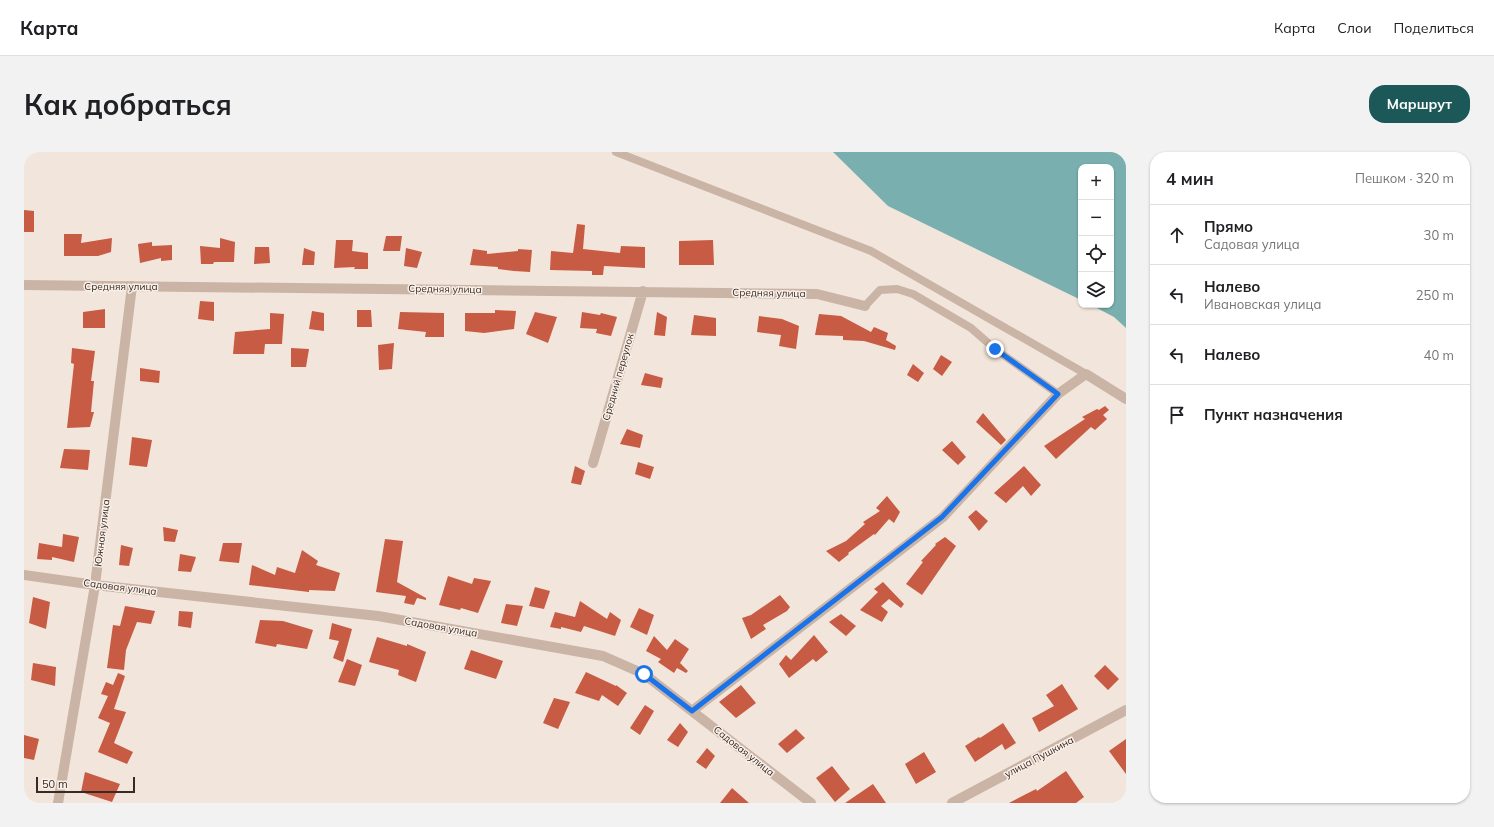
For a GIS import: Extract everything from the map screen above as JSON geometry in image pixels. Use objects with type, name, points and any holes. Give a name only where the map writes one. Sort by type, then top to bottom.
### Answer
[{"type":"street","name":"Средняя улица","points":[[24,285],[817,294],[865,306]]},
{"type":"street","name":"Южная улица","points":[[58,803],[95,585],[132,286]]},
{"type":"street","name":"Средний переулок","points":[[593,463],[643,291]]},
{"type":"street","points":[[692,711],[942,517],[1058,394],[1086,374],[1126,399]]},
{"type":"street","name":"Садовая улица","points":[[24,575],[95,585],[378,616],[603,656],[644,674],[811,803]]},
{"type":"street","name":"улица Пушкина","points":[[952,803],[1126,710]]},
{"type":"lane","points":[[616,152],[871,250],[1086,374]]},
{"type":"lane","points":[[865,306],[880,290],[897,289],[913,294],[971,328],[995,349],[1058,394]]},
{"type":"water","points":[[833,152],[1126,152],[1126,328],[1114,317],[1097,308],[1114,308],[1114,164],[1078,164],[1078,299],[888,206]]},
{"type":"building","points":[[24,210],[34,211],[34,232],[24,232]]},
{"type":"building","points":[[577,224],[585,225],[583,249],[620,253],[621,246],[645,247],[645,268],[604,266],[603,275],[592,275],[592,271],[550,270],[551,251],[573,253]]},
{"type":"building","points":[[64,234],[82,234],[81,243],[112,238],[111,252],[98,256],[64,256]]},
{"type":"building","points":[[386,236],[402,236],[400,251],[383,251]]},
{"type":"building","points":[[220,238],[235,242],[234,262],[214,262],[213,264],[201,264],[200,246],[220,248]]},
{"type":"building","points":[[336,240],[353,240],[352,251],[368,253],[368,269],[354,269],[355,267],[334,268]]},
{"type":"building","points":[[713,240],[714,265],[679,265],[679,241]]},
{"type":"building","points":[[152,242],[152,246],[172,245],[172,260],[161,261],[161,258],[140,263],[138,244]]},
{"type":"building","points":[[255,247],[269,247],[270,263],[254,264]]},
{"type":"building","points":[[304,248],[315,252],[314,265],[302,265]]},
{"type":"building","points":[[406,248],[422,252],[417,268],[404,266]]},
{"type":"building","points":[[473,249],[487,251],[487,254],[518,251],[518,249],[532,250],[530,272],[498,269],[498,267],[470,265]]},
{"type":"building","points":[[200,301],[214,302],[214,321],[198,319]]},
{"type":"building","points":[[105,309],[105,328],[83,328],[83,312]]},
{"type":"building","points":[[357,310],[371,310],[372,327],[357,327]]},
{"type":"building","points":[[495,310],[516,311],[514,329],[484,333],[465,331],[465,313],[495,313]]},
{"type":"building","points":[[312,311],[324,313],[324,331],[309,329]]},
{"type":"building","points":[[400,312],[444,313],[444,337],[425,337],[426,332],[398,329]]},
{"type":"building","points":[[535,312],[557,317],[548,343],[526,334]]},
{"type":"building","points":[[582,312],[600,315],[601,313],[617,317],[611,336],[596,333],[597,329],[580,328]]},
{"type":"building","points":[[657,312],[667,317],[665,336],[654,335]]},
{"type":"building","points":[[270,313],[284,314],[282,344],[265,344],[264,354],[233,354],[235,332],[270,329]]},
{"type":"building","points":[[819,314],[841,316],[871,332],[874,327],[888,333],[886,340],[896,346],[895,350],[864,341],[843,340],[843,336],[815,335]]},
{"type":"building","points":[[694,315],[716,318],[716,336],[691,335]]},
{"type":"building","points":[[759,316],[782,319],[799,326],[796,349],[779,346],[781,335],[757,332]]},
{"type":"building","points":[[394,343],[392,369],[379,370],[378,345]]},
{"type":"building","points":[[72,348],[95,351],[91,381],[94,381],[91,412],[94,412],[90,427],[67,428],[74,364],[71,363]]},
{"type":"building","points":[[291,348],[309,349],[306,367],[291,367]]},
{"type":"building","points":[[941,355],[952,362],[942,376],[933,369]]},
{"type":"building","points":[[913,364],[924,373],[918,382],[907,375]]},
{"type":"building","points":[[140,368],[160,371],[159,383],[140,381]]},
{"type":"building","points":[[645,373],[663,378],[661,388],[641,385]]},
{"type":"building","points":[[1105,406],[1109,410],[1103,415],[1107,419],[1095,430],[1091,427],[1056,459],[1044,446],[1085,419],[1082,417]]},
{"type":"building","points":[[983,413],[1006,440],[1001,445],[976,422]]},
{"type":"building","points":[[627,429],[643,435],[640,448],[620,444]]},
{"type":"building","points":[[132,437],[152,440],[147,467],[129,465]]},
{"type":"building","points":[[952,441],[966,457],[958,465],[942,450]]},
{"type":"building","points":[[64,449],[90,450],[88,470],[60,468]]},
{"type":"building","points":[[638,462],[654,467],[650,479],[635,474]]},
{"type":"building","points":[[575,466],[585,471],[581,485],[571,483]]},
{"type":"building","points":[[1024,466],[1041,485],[1031,496],[1023,486],[1006,503],[994,493]]},
{"type":"building","points":[[887,496],[900,512],[894,523],[889,519],[875,535],[874,534],[848,553],[849,554],[839,562],[826,551],[846,541],[865,524],[863,522],[880,511],[876,508]]},
{"type":"building","points":[[976,510],[988,521],[979,531],[968,517]]},
{"type":"building","points":[[163,527],[178,530],[175,542],[164,541]]},
{"type":"building","points":[[63,534],[79,537],[74,562],[52,557],[52,560],[37,559],[39,543],[62,547]]},
{"type":"building","points":[[945,537],[956,546],[922,595],[906,584],[923,562],[921,561],[936,545],[935,544]]},
{"type":"building","points":[[385,539],[403,541],[397,582],[426,598],[426,600],[417,598],[414,605],[404,603],[406,596],[376,592]]},
{"type":"building","points":[[223,543],[242,543],[239,563],[219,561]]},
{"type":"building","points":[[121,545],[133,548],[129,566],[119,565]]},
{"type":"building","points":[[302,550],[318,561],[316,565],[340,573],[335,591],[309,590],[309,592],[249,585],[252,565],[275,575],[277,567],[295,573]]},
{"type":"building","points":[[180,554],[196,557],[191,572],[178,571]]},
{"type":"building","points":[[448,576],[472,584],[474,578],[491,581],[478,613],[461,608],[460,610],[439,605]]},
{"type":"building","points":[[883,582],[904,604],[901,608],[889,599],[881,606],[888,612],[882,622],[860,610],[878,592],[874,589]]},
{"type":"building","points":[[535,587],[550,591],[544,609],[529,606]]},
{"type":"building","points":[[780,595],[790,607],[787,611],[763,625],[766,629],[751,639],[742,618],[751,615]]},
{"type":"building","points":[[33,597],[50,602],[46,629],[29,623]]},
{"type":"building","points":[[580,601],[607,619],[610,612],[621,620],[615,636],[584,626],[581,632],[561,627],[561,629],[550,627],[555,612],[575,617]]},
{"type":"building","points":[[506,604],[523,606],[517,626],[501,623]]},
{"type":"building","points":[[125,606],[155,611],[151,624],[137,622],[126,650],[124,670],[107,668],[113,625],[120,626]]},
{"type":"building","points":[[639,608],[654,615],[647,635],[630,627]]},
{"type":"building","points":[[179,611],[193,612],[191,628],[178,626]]},
{"type":"building","points":[[841,614],[856,626],[846,636],[829,622]]},
{"type":"building","points":[[260,620],[283,621],[313,630],[307,649],[277,644],[276,647],[255,643]]},
{"type":"building","points":[[332,623],[352,629],[343,662],[333,658],[339,641],[329,639]]},
{"type":"building","points":[[814,635],[828,652],[816,662],[813,659],[789,678],[779,664],[786,655],[791,660]]},
{"type":"building","points":[[654,636],[667,650],[675,639],[689,649],[680,663],[688,671],[686,673],[677,668],[674,673],[658,662],[661,659],[646,651]]},
{"type":"building","points":[[377,637],[407,646],[407,644],[426,652],[416,682],[398,675],[399,670],[369,662]]},
{"type":"building","points":[[471,650],[503,661],[496,679],[464,669]]},
{"type":"building","points":[[347,659],[362,665],[355,686],[338,682]]},
{"type":"building","points":[[33,663],[56,667],[55,686],[31,680]]},
{"type":"building","points":[[1105,665],[1119,679],[1108,690],[1094,676]]},
{"type":"building","points":[[586,672],[616,685],[627,693],[618,706],[602,695],[599,701],[575,693]]},
{"type":"building","points":[[118,673],[125,676],[114,709],[126,712],[114,743],[133,752],[127,764],[98,752],[110,723],[98,718],[108,696],[101,694],[106,682],[113,685]]},
{"type":"building","points":[[1062,684],[1078,709],[1039,732],[1032,718],[1054,706],[1046,695]]},
{"type":"building","points":[[741,685],[756,703],[736,718],[719,702]]},
{"type":"building","points":[[554,698],[570,702],[558,729],[543,723]]},
{"type":"building","points":[[645,705],[654,711],[640,735],[630,728]]},
{"type":"building","points":[[680,723],[688,732],[678,747],[667,740]]},
{"type":"building","points":[[1003,723],[1016,743],[1005,750],[1002,744],[975,762],[965,746]]},
{"type":"building","points":[[796,729],[805,738],[787,753],[778,744]]},
{"type":"building","points":[[24,735],[39,739],[34,760],[24,758]]},
{"type":"building","points":[[1126,739],[1126,774],[1109,751]]},
{"type":"building","points":[[707,748],[715,756],[706,769],[696,762]]},
{"type":"building","points":[[924,752],[936,772],[916,784],[905,764]]},
{"type":"building","points":[[832,766],[850,789],[835,802],[816,778]]},
{"type":"building","points":[[1066,771],[1084,797],[1076,803],[1009,803],[1036,789],[1037,791]]},
{"type":"building","points":[[85,772],[120,784],[112,802],[81,792]]},
{"type":"building","points":[[873,784],[886,803],[845,803]]},
{"type":"building","points":[[732,788],[749,803],[720,803]]},
{"type":"route","points":[[644,674],[692,711],[942,517],[1058,394],[995,349]]}]
